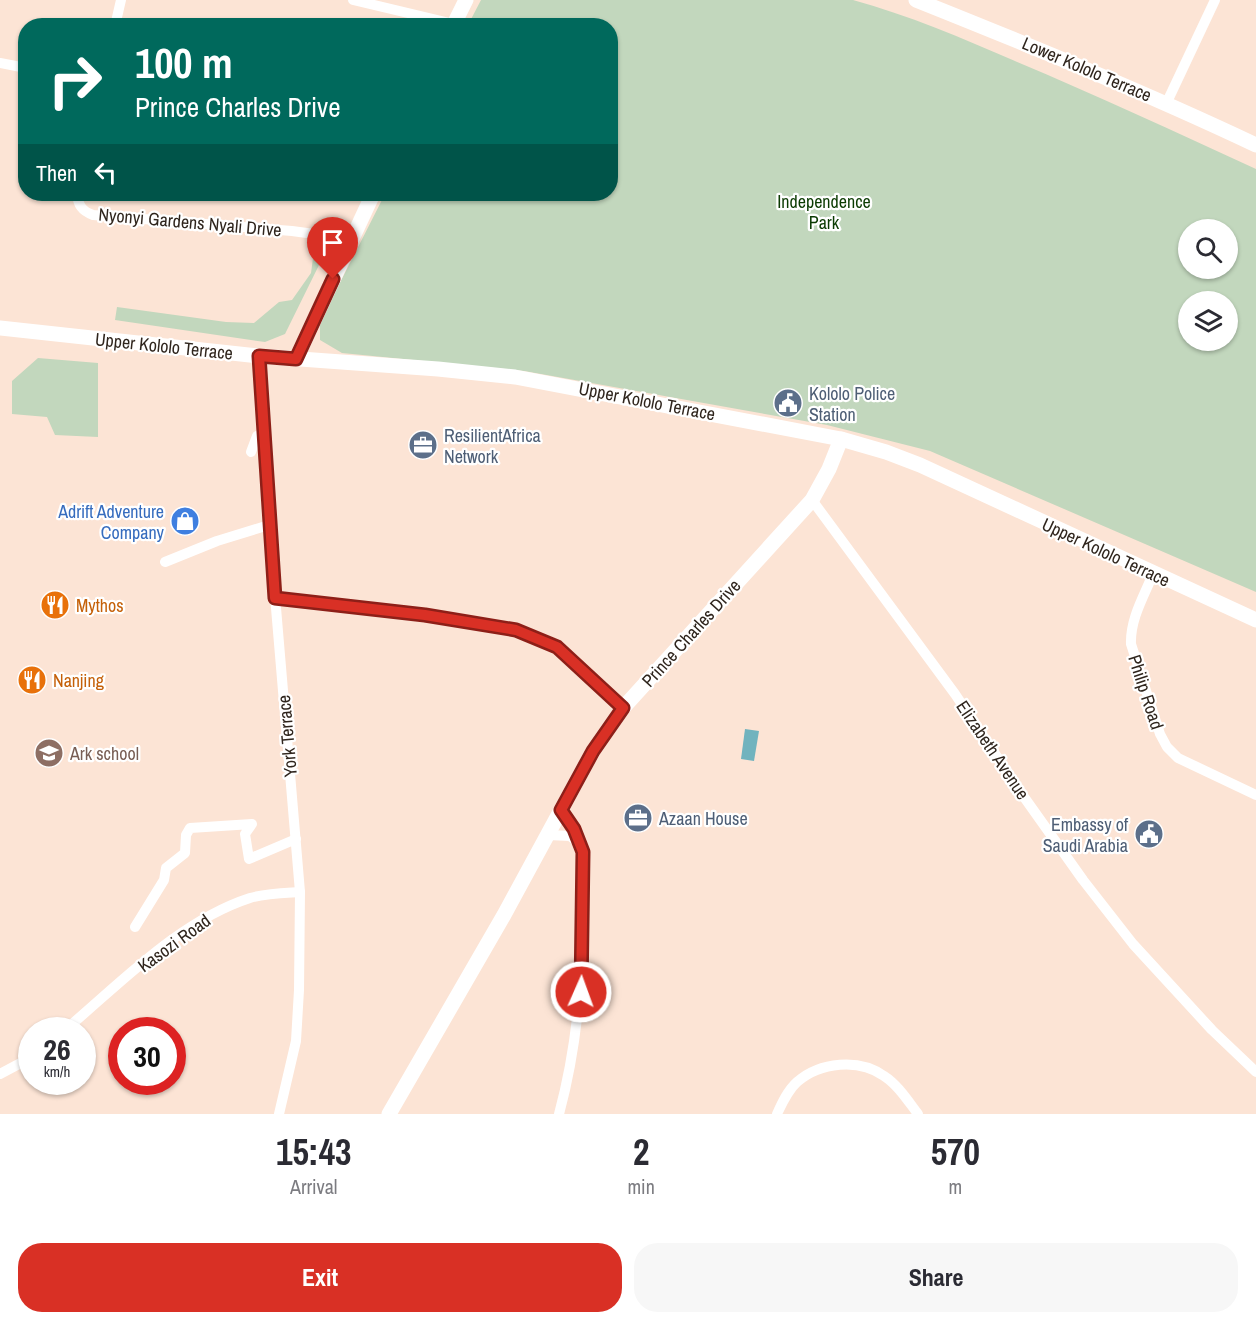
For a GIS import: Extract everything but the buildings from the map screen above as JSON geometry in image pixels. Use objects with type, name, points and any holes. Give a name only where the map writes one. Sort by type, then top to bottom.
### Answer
[{"type":"street","points":[[117,18],[121,0]]},
{"type":"street","points":[[353,0],[426,18]]},
{"type":"street","points":[[457,18],[465,0]]},
{"type":"street","name":"Lower Kololo Terrace","points":[[916,0],[1167,102],[1256,145]]},
{"type":"street","points":[[1167,102],[1215,0]]},
{"type":"street","points":[[0,63],[18,66]]},
{"type":"street","name":"Nyonyi Gardens Nyali Drive","points":[[77,201],[85,212],[93,215],[292,231],[351,239]]},
{"type":"street","points":[[296,359],[370,201]]},
{"type":"street","name":"Upper Kololo Terrace","points":[[0,328],[259,356],[514,377],[841,439],[920,465],[1256,620]]},
{"type":"street","name":"York Terrace","points":[[259,356],[269,525],[300,892],[296,1041],[279,1114]]},
{"type":"street","points":[[251,452],[256,436],[263,433]]},
{"type":"street","name":"Prince Charles Drive","points":[[389,1114],[504,915],[593,751],[623,708],[812,500],[841,439]]},
{"type":"street","name":"Elizabeth Avenue","points":[[812,500],[955,694],[1083,880],[1154,969],[1256,1072]]},
{"type":"street","points":[[165,562],[217,541],[269,525]]},
{"type":"street","name":"Philip Road","points":[[1153,574],[1135,618],[1131,644],[1160,734],[1167,747],[1178,758],[1256,795]]},
{"type":"street","points":[[275,598],[425,615],[516,630],[557,647],[623,708]]},
{"type":"street","points":[[559,1114],[573,1053],[581,992],[584,917],[584,864],[581,845],[574,829],[561,810]]},
{"type":"street","points":[[135,927],[164,880],[166,868],[185,853],[186,835],[190,828],[252,824],[245,834],[249,859],[296,839]]},
{"type":"street","points":[[548,835],[570,836],[581,845]]},
{"type":"street","name":"Kasozi Road","points":[[80,1017],[169,942],[194,925],[224,909],[252,898],[300,892]]},
{"type":"street","points":[[0,1074],[18,1064]]},
{"type":"street","points":[[777,1114],[795,1084],[804,1077],[828,1067],[848,1064],[871,1068],[886,1076],[918,1114]]},
{"type":"green space","name":"Independence Park","points":[[481,0],[853,0],[914,20],[975,44],[1106,100],[1256,169],[1256,592],[930,451],[827,425],[524,371],[342,353],[320,340],[320,322],[381,201],[618,201],[618,18],[472,18]]},
{"type":"green space","points":[[313,258],[320,263],[285,334],[265,342],[115,320],[117,307],[226,322],[254,323],[279,302],[292,300],[311,273]]},
{"type":"green space","points":[[38,358],[98,363],[98,437],[55,435],[47,417],[12,414],[12,381]]},
{"type":"water","points":[[745,729],[759,731],[754,761],[741,759]]},
{"type":"place","name":"Kololo Police Station","points":[[788,403]]},
{"type":"place","name":"ResilientAfrica Network","points":[[423,445]]},
{"type":"place","name":"Adrift Adventure Company","points":[[185,521]]},
{"type":"place","name":"Mythos","points":[[55,605]]},
{"type":"place","name":"Nanjing","points":[[32,680]]},
{"type":"place","name":"Ark school","points":[[49,753]]},
{"type":"place","name":"Azaan House","points":[[638,818]]},
{"type":"place","name":"Embassy of Saudi Arabia","points":[[1149,834]]},
{"type":"route","points":[[333,279],[296,359],[259,356],[275,598],[425,615],[516,630],[557,647],[623,708],[593,751],[561,810],[570,821],[583,852],[581,992]]}]
